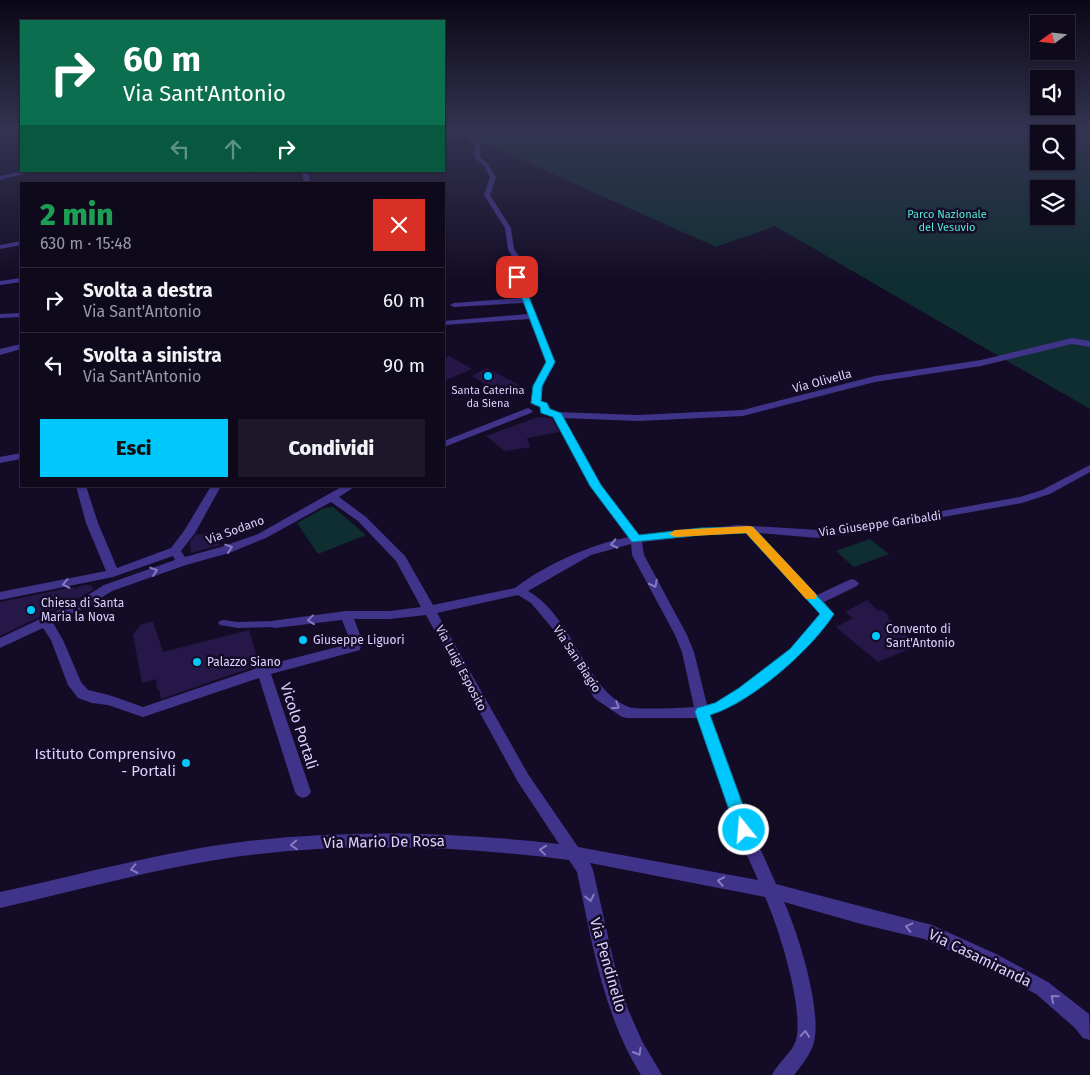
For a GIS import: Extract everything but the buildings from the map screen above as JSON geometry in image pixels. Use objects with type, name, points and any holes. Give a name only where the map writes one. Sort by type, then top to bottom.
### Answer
[{"type":"street","points":[[492,179],[487,195],[508,228],[511,249],[519,262],[517,277],[551,362],[543,374],[535,395],[536,403]]},
{"type":"street","points":[[0,247],[20,243]]},
{"type":"street","points":[[0,283],[20,280]]},
{"type":"street","points":[[454,305],[526,300]]},
{"type":"street","points":[[0,316],[20,314]]},
{"type":"street","points":[[445,323],[531,316]]},
{"type":"street","name":"Via Olivella","points":[[557,416],[638,418],[743,413],[875,379],[981,363],[1072,341],[1090,344]]},
{"type":"street","points":[[0,352],[20,347]]},
{"type":"street","points":[[528,411],[526,408],[528,405],[536,403],[545,406],[545,410],[557,416],[596,486],[636,539],[638,555],[681,635],[688,652],[702,712],[744,830],[769,890],[780,911],[803,989],[806,1013],[805,1041],[798,1055],[782,1075]]},
{"type":"street","points":[[445,444],[528,411],[537,413],[545,410]]},
{"type":"street","points":[[0,460],[20,456]]},
{"type":"street","name":"Via Giuseppe Garibaldi","points":[[275,624],[346,615],[390,615],[430,610],[519,591],[528,584],[596,548],[636,539],[701,531],[749,529],[818,534],[972,510],[1022,500],[1046,492],[1090,468]]},
{"type":"street","points":[[81,487],[92,523],[113,573]]},
{"type":"street","points":[[0,643],[84,603],[108,588],[179,557],[186,538],[215,487]]},
{"type":"street","name":"Via Sodano","points":[[179,557],[248,542],[296,518],[349,487]]},
{"type":"street","name":"Via Luigi Esposito","points":[[332,497],[362,519],[401,559],[523,778],[573,853]]},
{"type":"street","points":[[749,529],[815,601],[853,583]]},
{"type":"street","points":[[0,596],[113,573],[150,562],[179,557]]},
{"type":"street","name":"Via San Biagio","points":[[519,591],[535,600],[561,631],[599,694],[627,713],[652,714],[702,712],[720,707],[744,692],[795,652],[828,614],[815,601]]},
{"type":"street","points":[[46,620],[57,640],[75,685],[83,694],[92,698],[109,700],[143,712],[263,671],[355,647],[356,640],[346,615]]},
{"type":"street","points":[[223,623],[238,626],[275,624]]},
{"type":"street","name":"Vicolo Portali","points":[[263,671],[303,792]]},
{"type":"street","name":"Via Mario De Rosa","points":[[0,900],[186,858],[241,849],[365,840],[440,841],[506,845],[573,853],[769,890]]},
{"type":"street","name":"Via Pendinello","points":[[573,853],[585,870],[605,963],[618,1007],[635,1048],[652,1075]]},
{"type":"street","name":"Via Casamiranda","points":[[769,890],[861,916],[926,931],[990,960],[1042,988],[1082,1021],[1090,1031]]},
{"type":"green space","name":"Parco Nazionale del Vesuvio","points":[[564,179],[1090,179],[1090,409],[775,226],[716,247]]},
{"type":"green space","points":[[333,507],[366,535],[318,554],[297,523],[324,508]]},
{"type":"green space","points":[[870,539],[889,554],[854,567],[836,551]]},
{"type":"slow traffic","points":[[675,534],[738,528],[749,529],[811,596]]},
{"type":"place","name":"Santa Caterina da Siena","points":[[488,376]]},
{"type":"place","name":"Chiesa di Santa Maria la Nova","points":[[31,610]]},
{"type":"place","name":"Convento di Sant'Antonio","points":[[876,636]]},
{"type":"place","name":"Giuseppe Liguori","points":[[303,640]]},
{"type":"place","name":"Palazzo Siano","points":[[197,662]]},
{"type":"place","name":"Istituto Comprensivo - Portali","points":[[186,763]]},
{"type":"route","points":[[517,277],[551,362],[538,386],[535,395],[536,403],[544,404],[545,410],[557,416],[596,486],[636,539],[701,531],[749,529],[828,614],[795,652],[744,692],[720,707],[702,712],[735,800],[744,830]]}]
